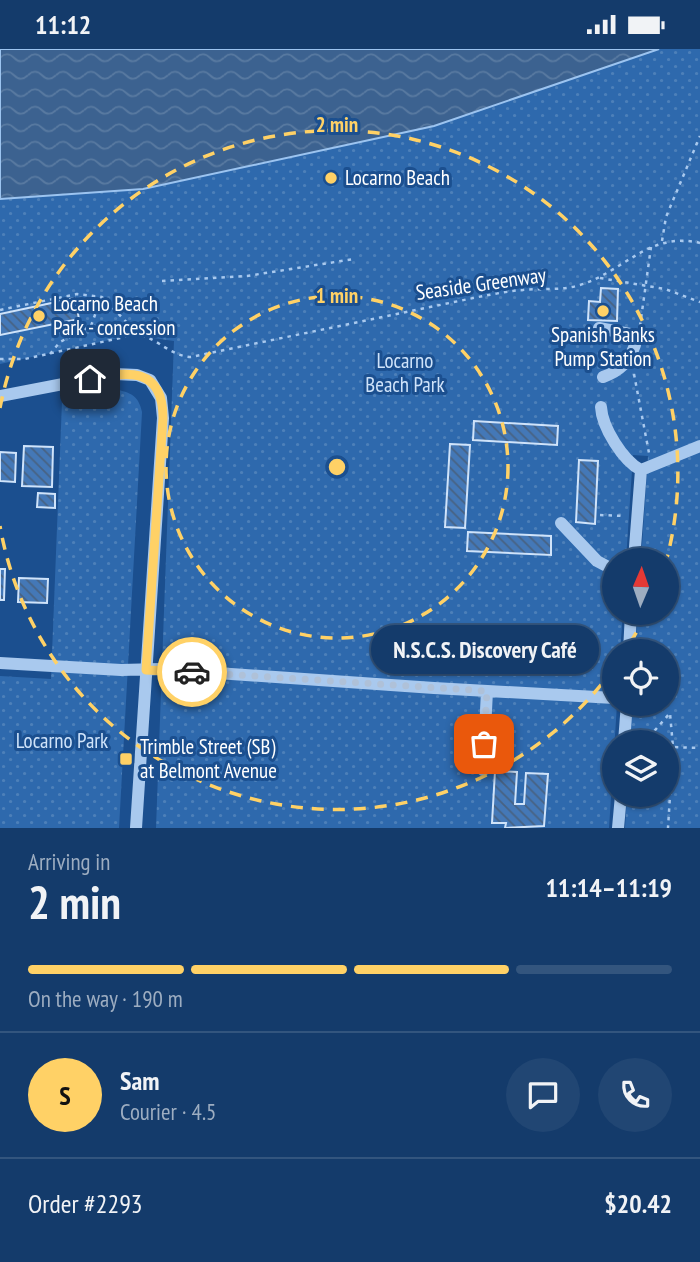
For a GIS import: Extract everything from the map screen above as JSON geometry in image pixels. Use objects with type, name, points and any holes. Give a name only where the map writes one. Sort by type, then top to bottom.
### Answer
[{"type":"street","points":[[599,328],[629,334],[633,351],[616,372],[603,377]]},
{"type":"street","points":[[0,397],[115,374],[137,375],[150,380],[161,398],[163,418],[136,828]]},
{"type":"street","points":[[601,407],[602,421],[631,465],[641,470],[700,446]]},
{"type":"street","points":[[635,548],[641,470]]},
{"type":"street","points":[[561,523],[602,564]]},
{"type":"street","points":[[0,663],[602,697]]},
{"type":"street","points":[[483,770],[487,691]]},
{"type":"street","points":[[618,828],[620,807]]},
{"type":"path","points":[[662,242],[666,217],[700,137]]},
{"type":"path","name":"Seaside Greenway","points":[[102,297],[138,334],[179,356],[191,356],[483,296],[520,290],[564,288],[600,278],[662,242],[678,239],[700,243]]},
{"type":"path","points":[[650,457],[633,351],[643,315],[651,247]]},
{"type":"path","points":[[162,281],[247,276],[354,259]]},
{"type":"path","points":[[600,278],[664,289],[700,302]]},
{"type":"path","points":[[0,310],[77,294],[102,297],[91,326],[60,342],[50,354]]},
{"type":"path","points":[[0,359],[25,359],[138,334]]},
{"type":"path","points":[[600,515],[628,516]]},
{"type":"path","points":[[655,730],[669,713],[671,730]]},
{"type":"path","points":[[679,747],[700,748]]},
{"type":"path","points":[[668,828],[669,807]]},
{"type":"green space","name":"Locarno Beach Park","points":[[659,49],[700,49],[700,828],[625,828],[626,807],[679,807],[679,730],[631,730],[631,716],[679,716],[679,639],[636,639],[637,625],[679,625],[679,548],[642,548],[648,456],[633,455],[627,548],[602,548],[602,625],[622,625],[621,639],[602,639],[602,716],[616,716],[615,730],[602,730],[602,807],[610,807],[609,828],[156,828],[174,341],[132,335],[0,364],[0,199],[143,189],[434,126]]},
{"type":"green space","name":"Locarno Park","points":[[118,390],[134,397],[142,412],[119,828],[0,828],[0,676],[51,679],[62,402]]},
{"type":"water","points":[[0,49],[659,49],[434,126],[143,189],[0,199]]},
{"type":"building","name":"Spanish Banks Pump Station","points":[[601,288],[618,289],[617,321],[588,320],[589,301],[600,302]]},
{"type":"building","name":"Locarno Beach Park - concession","points":[[75,298],[79,319],[0,335],[0,314]]},
{"type":"building","points":[[474,421],[558,426],[557,445],[473,440]]},
{"type":"building","points":[[450,444],[470,445],[465,528],[445,527]]},
{"type":"building","points":[[24,446],[53,447],[52,487],[22,486]]},
{"type":"building","points":[[0,452],[16,453],[15,482],[0,481]]},
{"type":"building","points":[[579,460],[598,461],[595,524],[576,522]]},
{"type":"building","points":[[38,493],[55,494],[55,508],[37,507]]},
{"type":"building","points":[[468,532],[551,536],[551,555],[467,551]]},
{"type":"building","points":[[0,569],[5,569],[4,600],[0,600]]},
{"type":"building","points":[[19,578],[48,579],[47,603],[18,602]]},
{"type":"building","points":[[495,771],[517,772],[515,804],[524,804],[526,773],[548,774],[544,826],[505,828],[506,823],[492,823]]},
{"type":"way so far","points":[[192,672],[487,691],[484,744]]},
{"type":"place","name":"Locarno Beach","points":[[331,178]]},
{"type":"place","name":"Spanish Banks Pump Station","points":[[603,311]]},
{"type":"place","name":"Locarno Beach Park - concession","points":[[39,316]]},
{"type":"place","name":"N.S.C.S. Discovery Café","points":[[484,744]]},
{"type":"place","name":"Trimble Street (SB) at Belmont Avenue","points":[[126,759]]},
{"type":"route","points":[[90,379],[115,374],[137,375],[150,380],[161,398],[163,418],[146,670],[192,672]]}]
